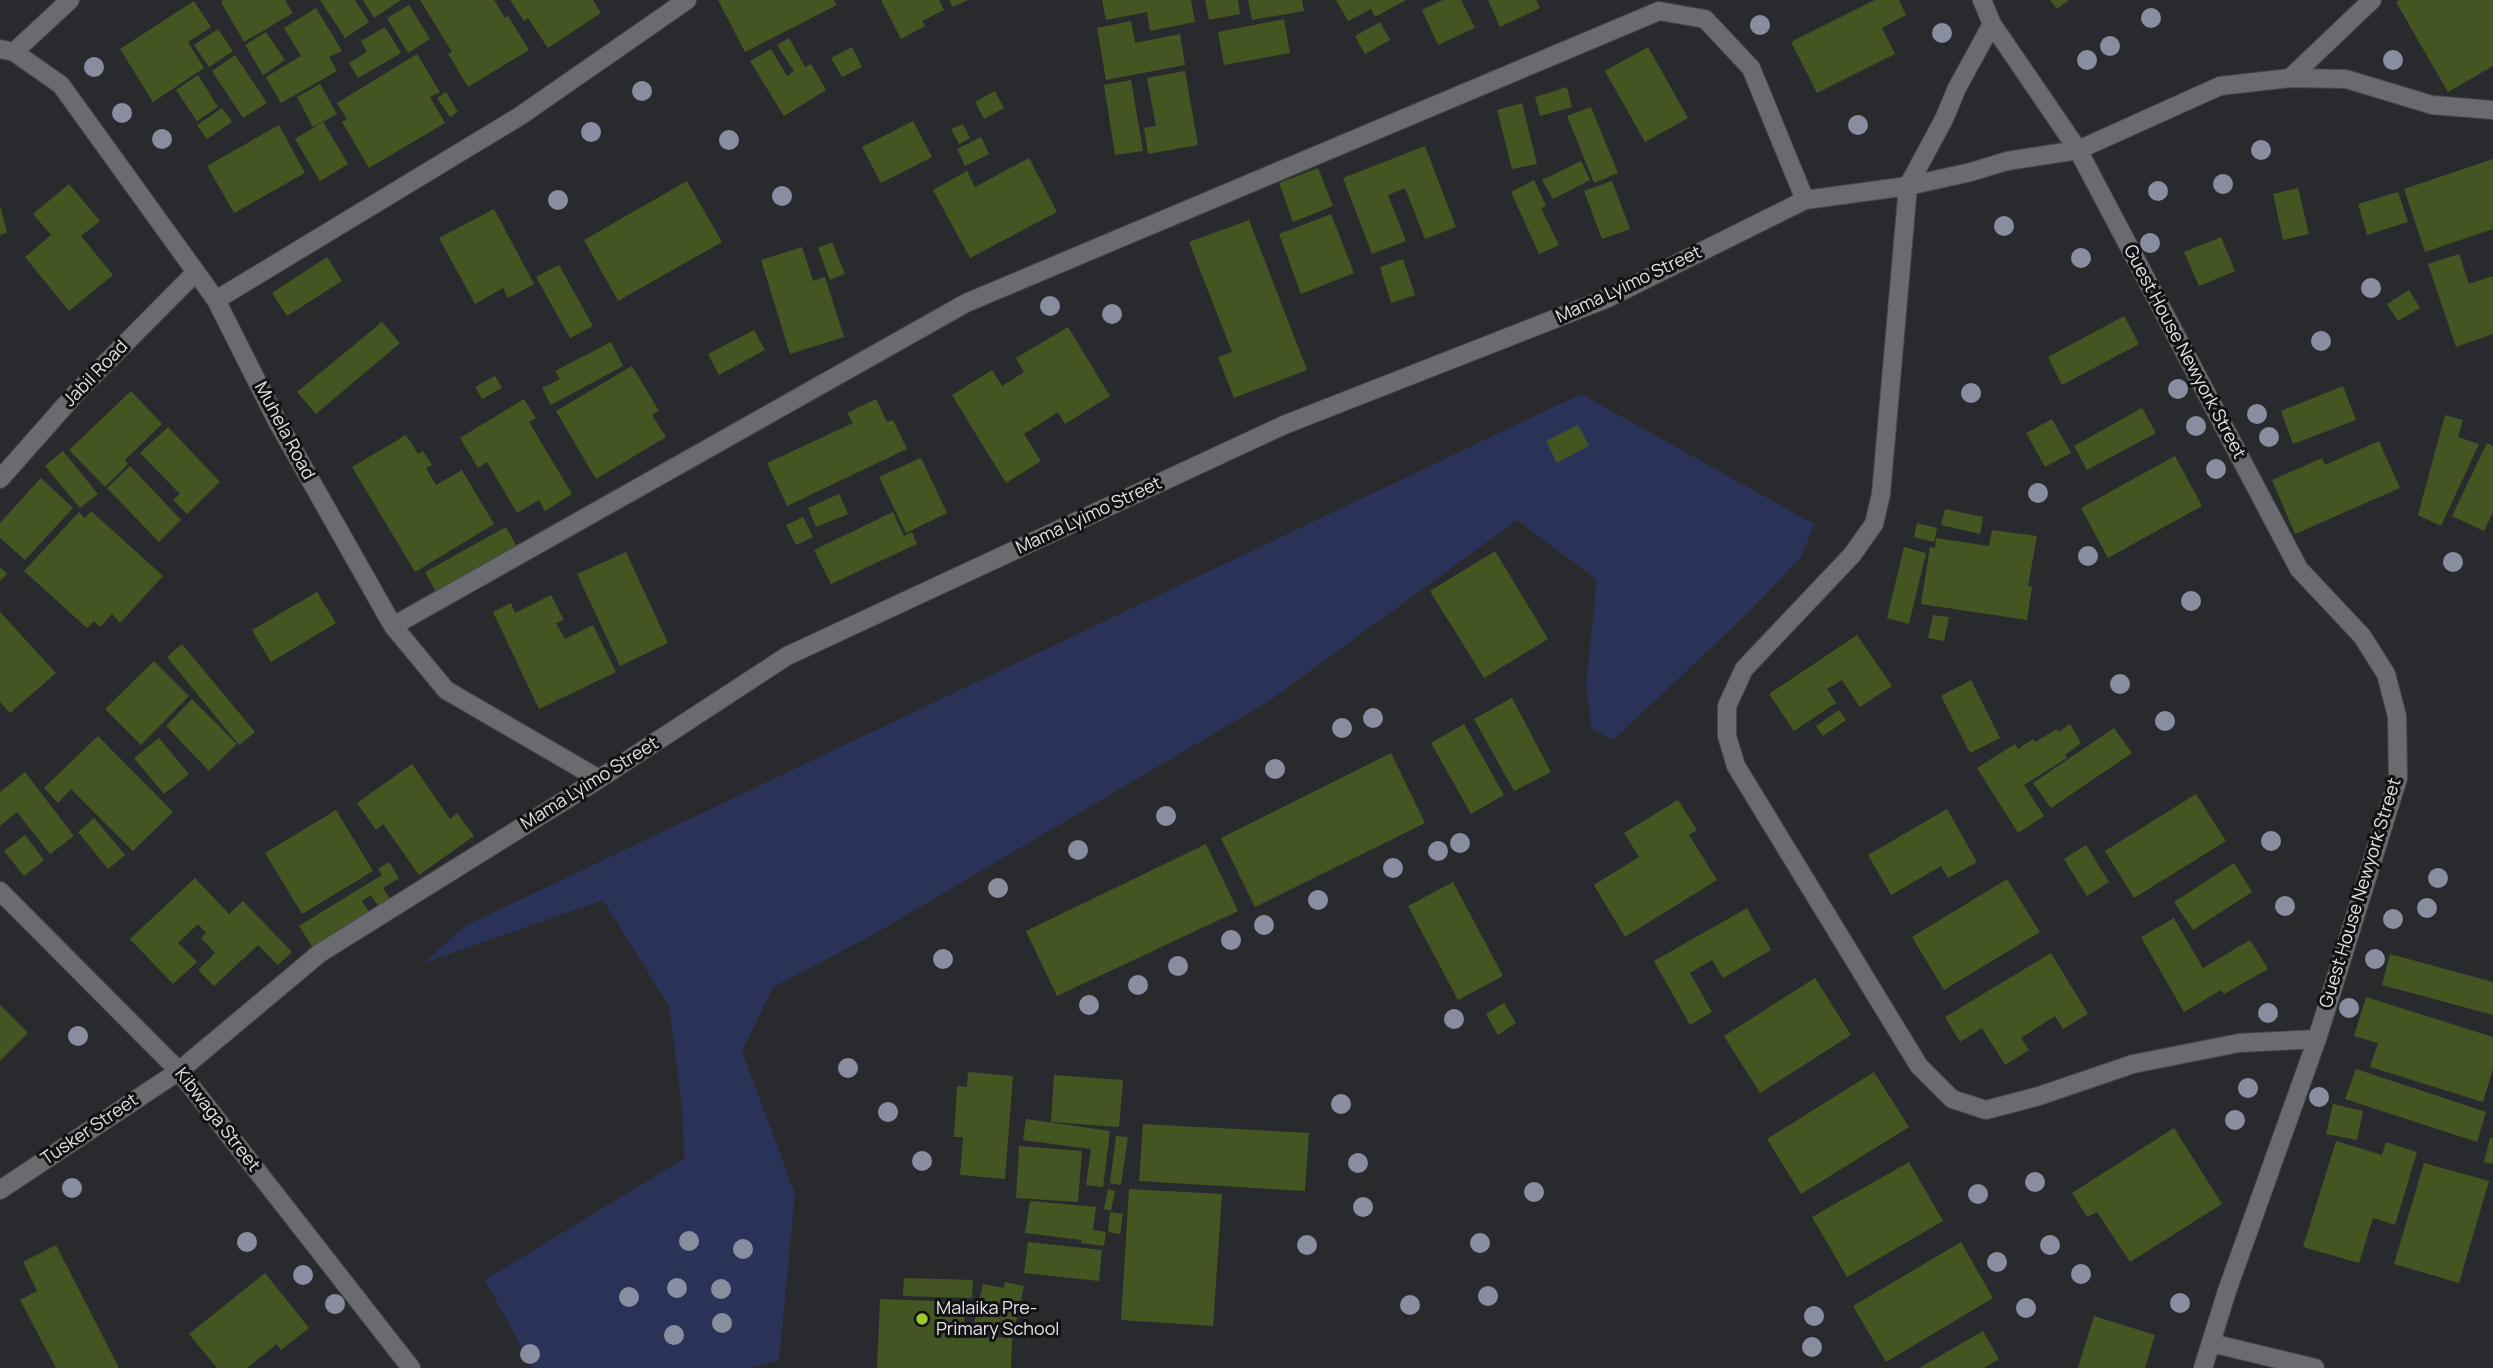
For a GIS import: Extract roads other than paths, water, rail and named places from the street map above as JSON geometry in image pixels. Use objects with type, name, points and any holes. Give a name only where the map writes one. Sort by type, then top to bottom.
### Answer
[{"type":"street","points":[[7,50],[70,0]]},
{"type":"street","points":[[216,300],[520,116],[687,0]]},
{"type":"street","points":[[1982,0],[1992,24],[2078,150]]},
{"type":"street","points":[[2290,78],[2372,0]]},
{"type":"street","points":[[393,626],[966,303],[1659,11],[1705,19],[1751,68],[1805,200]]},
{"type":"street","points":[[1992,24],[1908,186],[1881,494],[1874,524],[1852,555],[1744,669],[1727,706],[1727,736],[1737,766],[1920,1066],[1951,1099],[1986,1110],[2039,1096],[2133,1064],[2239,1044],[2316,1039]]},
{"type":"street","name":"Muhela Road","points":[[7,50],[61,85],[216,300],[277,421],[393,626],[446,690],[599,779]]},
{"type":"street","name":"Mama Lyimo Street","points":[[179,1071],[320,953],[599,779],[788,656],[1284,425],[1608,298],[1805,200],[1908,186],[2007,161],[2078,150],[2220,86],[2290,78],[2347,79],[2432,105],[2493,110]]},
{"type":"street","name":"Guest House Newyork Street","points":[[2078,150],[2299,569],[2362,636],[2386,674],[2397,716],[2398,778],[2316,1039],[2227,1291],[2203,1368]]},
{"type":"street","name":"Jabil Road","points":[[0,479],[77,392],[196,272]]},
{"type":"street","name":"Kibwaga Street","points":[[0,891],[179,1071],[411,1368]]},
{"type":"street","name":"Tusker Street","points":[[0,1190],[179,1071]]},
{"type":"street","points":[[2211,1343],[2315,1368]]},
{"type":"place","name":"Malaika Pre- Primary School","points":[[922,1319]]}]
